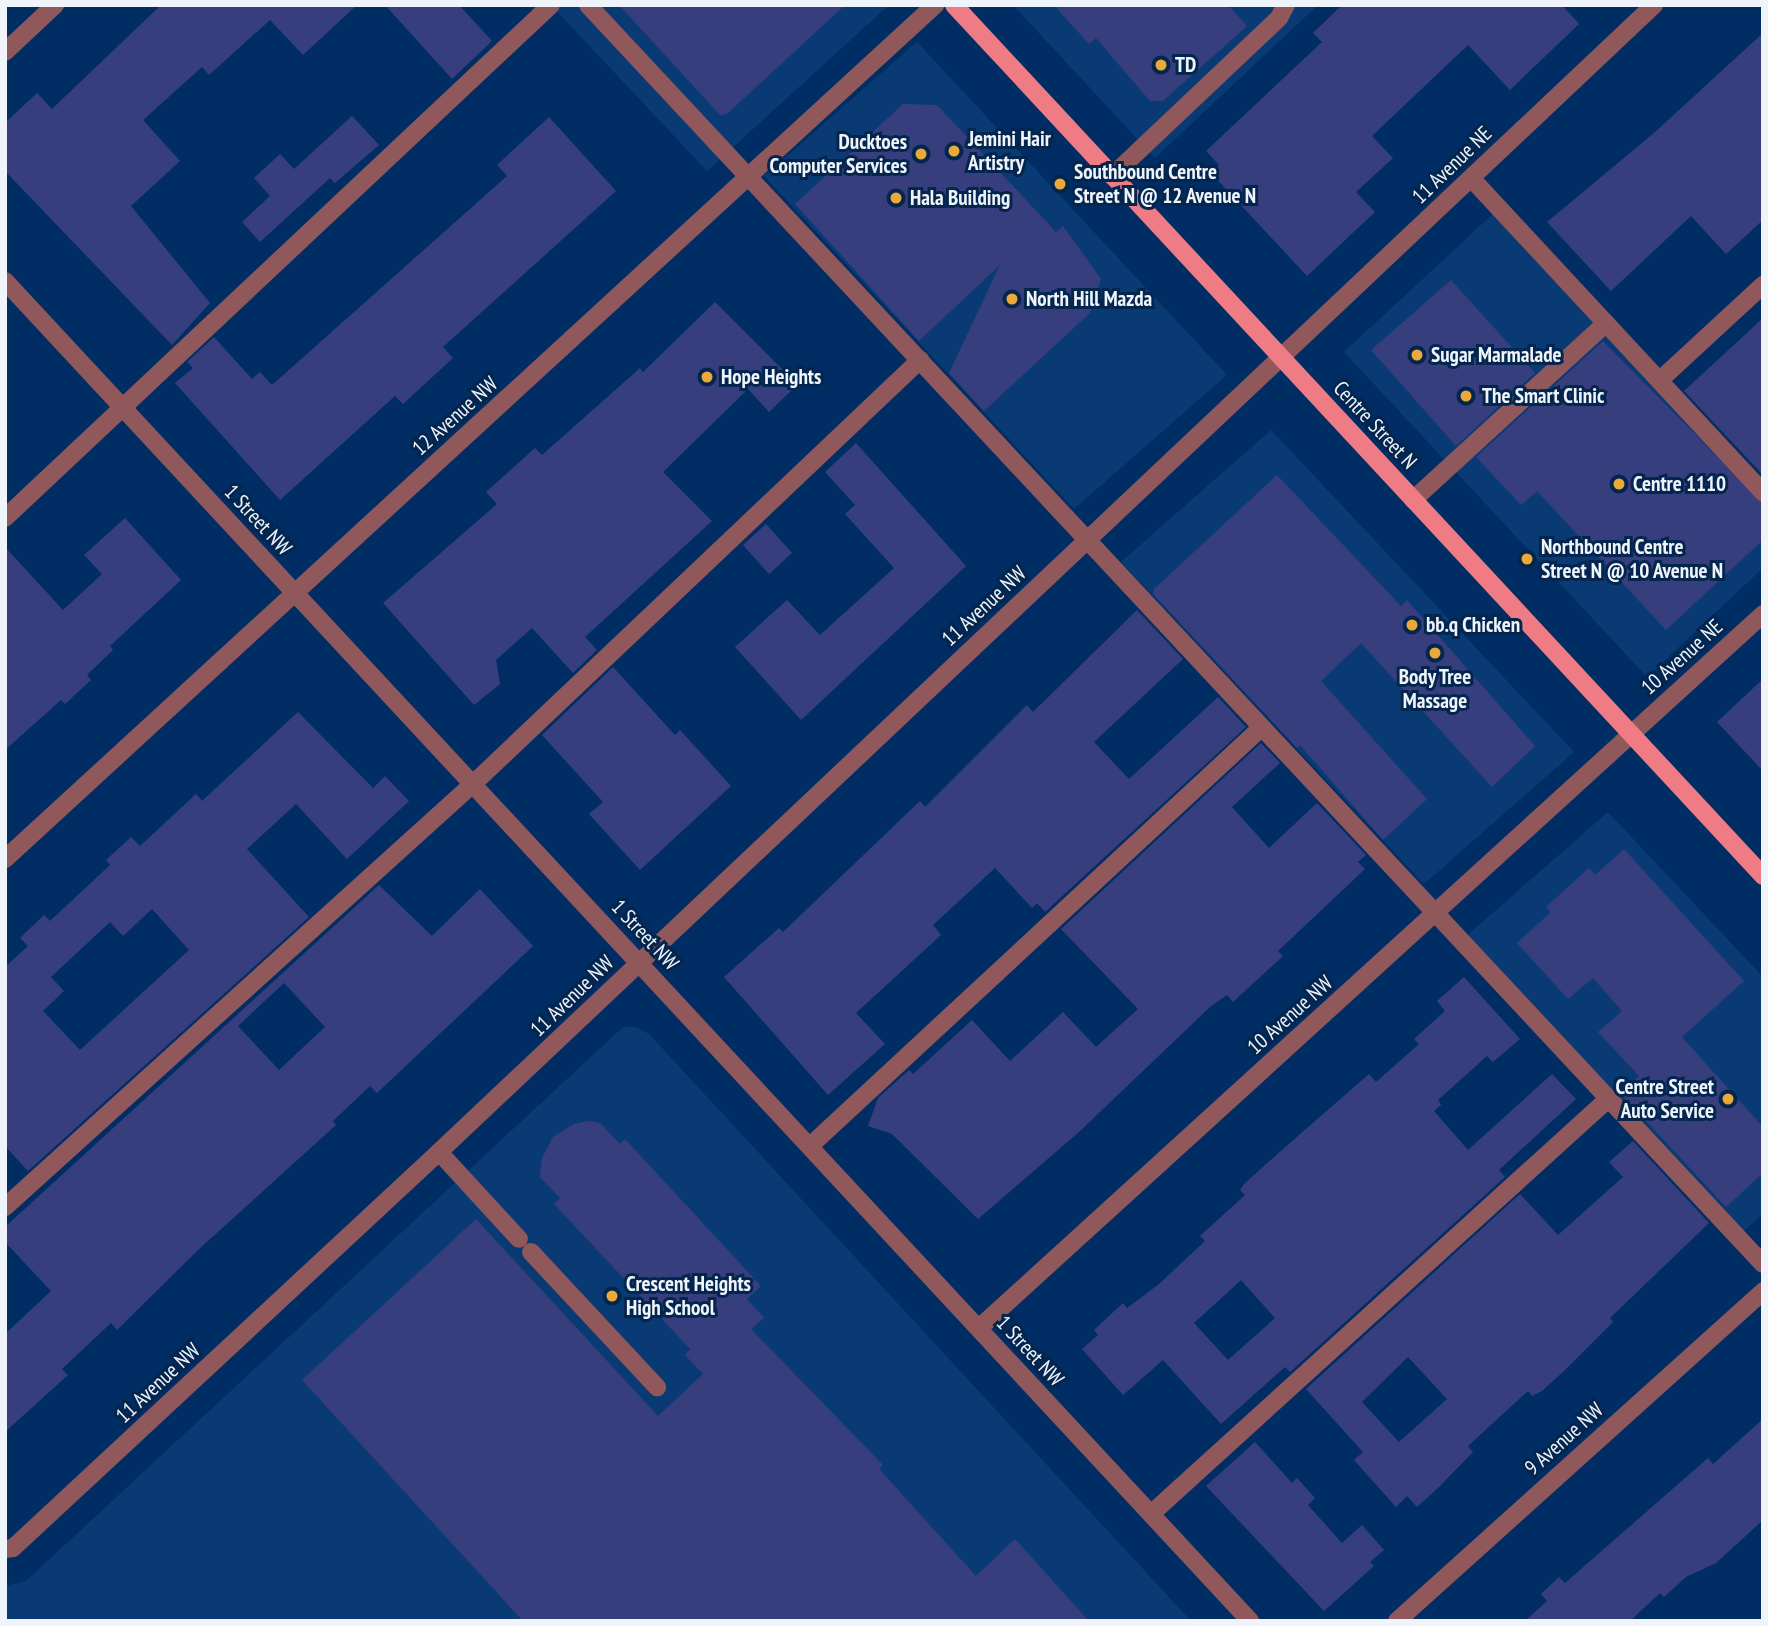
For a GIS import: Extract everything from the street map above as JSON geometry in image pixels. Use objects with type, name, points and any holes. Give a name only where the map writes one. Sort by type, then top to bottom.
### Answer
[{"type":"main road","name":"Centre Street N","points":[[954,5],[1763,876]]},
{"type":"street","points":[[5,52],[55,5]]},
{"type":"street","points":[[5,518],[551,5]]},
{"type":"street","points":[[588,5],[1763,1264]]},
{"type":"street","name":"12 Avenue NW","points":[[5,859],[935,5]]},
{"type":"street","points":[[1112,176],[1279,18],[1286,5]]},
{"type":"street","name":"11 Avenue NE","points":[[1283,359],[1654,5]]},
{"type":"street","points":[[1471,178],[1763,492]]},
{"type":"street","name":"1 Street NW","points":[[5,281],[1250,1621]]},
{"type":"street","points":[[1660,380],[1763,285]]},
{"type":"street","points":[[1413,500],[1606,323]]},
{"type":"street","name":"11 Avenue NW","points":[[9,1548],[439,1152],[1283,359]]},
{"type":"street","points":[[5,1207],[474,783],[920,360]]},
{"type":"street","name":"10 Avenue NE","points":[[1631,734],[1763,614]]},
{"type":"street","points":[[810,1146],[1261,728]]},
{"type":"street","name":"10 Avenue NW","points":[[979,1328],[1631,734]]},
{"type":"street","points":[[1151,1514],[1608,1099]]},
{"type":"street","points":[[439,1152],[657,1387]]},
{"type":"street","name":"9 Avenue NW","points":[[1397,1621],[1763,1291]]},
{"type":"shaded area","points":[[551,5],[889,5],[707,171]]},
{"type":"shaded area","points":[[1013,5],[1318,5],[1155,158]]},
{"type":"shaded area","points":[[917,42],[1227,375],[1074,509],[764,176]]},
{"type":"shaded area","points":[[1495,212],[1763,499],[1763,568],[1647,677],[1344,352]]},
{"type":"shaded area","points":[[1271,430],[1574,752],[1424,884],[1121,562]]},
{"type":"shaded area","points":[[1608,812],[1763,977],[1763,1214],[1741,1233],[1464,938]]},
{"type":"shaded area","name":"Crescent Heights High School","points":[[623,1027],[636,1027],[649,1034],[1191,1621],[5,1621],[5,1586],[26,1581]]},
{"type":"building","points":[[161,5],[357,5],[303,55],[270,20],[209,75],[202,67],[143,120],[180,161],[131,206],[210,303],[172,345],[5,171],[5,123],[37,93],[52,109]]},
{"type":"building","points":[[385,5],[459,5],[492,41],[452,79]]},
{"type":"building","points":[[619,5],[845,5],[727,114],[720,115]]},
{"type":"building","name":"TD","points":[[1054,5],[1228,5],[1247,26],[1163,101],[1150,101],[1096,38],[1089,44]]},
{"type":"building","points":[[1342,5],[1562,5],[1579,24],[1510,90],[1468,45],[1372,136],[1393,158],[1356,192],[1375,212],[1307,276],[1211,173],[1219,165],[1206,151],[1322,42],[1313,33]]},
{"type":"building","points":[[1763,33],[1763,220],[1726,254],[1691,216],[1611,291],[1547,222],[1655,132]]},
{"type":"building","points":[[903,104],[937,105],[1056,232],[1063,226],[1101,279],[1090,313],[984,411],[949,373],[1000,265],[919,341],[795,204]]},
{"type":"building","points":[[352,116],[379,145],[335,183],[330,178],[260,242],[242,222],[270,196],[254,178],[280,154],[294,169]]},
{"type":"building","points":[[549,117],[616,191],[443,347],[453,358],[403,404],[395,396],[280,500],[175,383],[193,368],[187,362],[214,337],[252,379],[260,372],[272,385],[507,176],[497,165]]},
{"type":"building","points":[[1451,280],[1535,373],[1456,446],[1371,350]]},
{"type":"building","points":[[715,302],[783,370],[780,373],[794,388],[769,412],[748,389],[663,472],[712,521],[585,637],[597,650],[573,673],[532,628],[496,660],[500,684],[474,705],[383,603],[497,504],[486,492],[535,448],[542,455],[640,368],[643,372]]},
{"type":"building","points":[[1763,318],[1763,475],[1684,391]]},
{"type":"building","name":"Centre 1110","points":[[1603,341],[1763,503],[1763,540],[1666,630],[1537,491],[1521,505],[1476,457]]},
{"type":"building","points":[[856,443],[966,566],[801,720],[735,647],[787,600],[820,635],[894,568],[845,514],[855,505],[825,472]]},
{"type":"building","points":[[1277,475],[1401,606],[1407,600],[1535,746],[1492,787],[1361,643],[1321,681],[1427,799],[1383,840],[1300,745],[1297,748],[1154,595],[1153,590]]},
{"type":"building","points":[[125,518],[181,580],[110,646],[113,650],[87,675],[91,680],[65,704],[61,700],[5,750],[5,547],[63,610],[102,574],[84,555]]},
{"type":"building","points":[[766,524],[792,553],[769,574],[743,545]]},
{"type":"building","points":[[1137,610],[1183,659],[1094,742],[1129,779],[1218,697],[1246,727],[1045,912],[1037,903],[1032,908],[995,868],[933,925],[941,935],[856,1013],[885,1044],[828,1095],[724,977],[779,928],[783,932],[920,801],[925,807],[1027,705],[1033,712]]},
{"type":"building","points":[[613,667],[675,735],[680,730],[731,786],[640,870],[589,814],[603,802],[542,735]]},
{"type":"building","points":[[1763,679],[1763,771],[1717,722]]},
{"type":"building","points":[[298,712],[373,788],[385,776],[409,801],[347,859],[296,804],[247,849],[309,917],[28,1171],[5,1146],[5,967],[28,946],[20,938],[44,915],[50,921],[110,865],[106,860],[131,837],[140,846],[196,794],[202,801]],"holes":[[[152,909],[189,950],[80,1050],[43,1011],[64,991],[51,977],[110,922],[123,936]]]},
{"type":"building","points":[[1261,743],[1280,763],[1232,807],[1269,848],[1317,803],[1366,855],[1358,862],[1365,869],[1278,951],[1283,956],[1233,1002],[1227,995],[1210,1007],[1079,1132],[978,1219],[892,1134],[868,1126],[878,1098],[909,1070],[913,1074],[972,1020],[1010,1061],[1063,1012],[1096,1047],[1138,1009],[1061,929]]},
{"type":"building","points":[[1624,849],[1744,981],[1682,1037],[1763,1127],[1763,1173],[1726,1207],[1620,1093],[1639,1076],[1598,1032],[1622,1011],[1593,978],[1568,999],[1517,943],[1551,912],[1546,907],[1589,868],[1595,875]]},
{"type":"building","points":[[379,885],[432,936],[480,889],[533,946],[377,1093],[370,1086],[333,1121],[336,1125],[198,1250],[117,1330],[111,1323],[62,1369],[68,1375],[5,1432],[5,1334],[51,1291],[5,1242],[5,1227]],"holes":[[[284,983],[325,1027],[279,1070],[238,1026]]]},
{"type":"building","points":[[1464,977],[1520,1039],[1493,1062],[1487,1056],[1438,1100],[1441,1105],[1434,1111],[1468,1150],[1552,1074],[1576,1099],[1499,1170],[1505,1177],[1290,1372],[1285,1367],[1221,1424],[1163,1360],[1123,1395],[1082,1349],[1098,1335],[1094,1330],[1123,1303],[1127,1308],[1159,1284],[1205,1241],[1200,1236],[1245,1195],[1240,1190],[1244,1184],[1283,1149],[1369,1074],[1376,1082],[1419,1044],[1414,1039],[1445,1011],[1437,1001]],"holes":[[[1241,1280],[1275,1318],[1228,1360],[1194,1323]]]},
{"type":"building","points":[[589,1121],[600,1123],[620,1144],[625,1139],[761,1286],[747,1299],[764,1318],[751,1329],[883,1465],[879,1469],[976,1576],[1015,1539],[1089,1621],[523,1621],[302,1380],[476,1219],[658,1416],[703,1374],[685,1355],[690,1349],[554,1204],[560,1198],[540,1177],[542,1158],[553,1137],[574,1124]]},
{"type":"building","points":[[1633,1141],[1709,1223],[1610,1318],[1613,1322],[1564,1371],[1542,1391],[1532,1396],[1528,1391],[1468,1446],[1473,1452],[1417,1507],[1407,1496],[1396,1507],[1354,1460],[1363,1452],[1306,1389],[1520,1194],[1558,1235],[1623,1177],[1609,1162]],"holes":[[[1408,1357],[1447,1399],[1399,1442],[1362,1402]]]},
{"type":"building","points":[[1763,1419],[1763,1520],[1716,1563],[1686,1577],[1664,1597],[1660,1593],[1630,1621],[1525,1621],[1547,1601],[1541,1594],[1559,1577],[1565,1583],[1708,1458],[1713,1464]]},
{"type":"building","points":[[1255,1442],[1292,1483],[1297,1478],[1315,1498],[1308,1505],[1342,1543],[1362,1525],[1384,1550],[1370,1562],[1374,1566],[1324,1611],[1206,1486]]},
{"type":"place","name":"TD","points":[[1161,65]]},
{"type":"place","name":"Jemini Hair Artistry","points":[[954,151]]},
{"type":"place","name":"Ducktoes Computer Services","points":[[921,154]]},
{"type":"place","name":"Southbound Centre Street N @ 12 Avenue N","points":[[1060,184]]},
{"type":"place","name":"Hala Building","points":[[896,198]]},
{"type":"place","name":"North Hill Mazda","points":[[1012,299]]},
{"type":"place","name":"Sugar Marmalade","points":[[1417,355]]},
{"type":"place","name":"Hope Heights","points":[[707,377]]},
{"type":"place","name":"The Smart Clinic","points":[[1466,396]]},
{"type":"place","name":"Centre 1110","points":[[1619,484]]},
{"type":"place","name":"Northbound Centre Street N @ 10 Avenue N","points":[[1527,559]]},
{"type":"place","name":"bb.q Chicken","points":[[1412,625]]},
{"type":"place","name":"Body Tree Massage","points":[[1435,653]]},
{"type":"place","name":"Centre Street Auto Service","points":[[1728,1099]]},
{"type":"place","name":"Crescent Heights High School","points":[[612,1296]]}]
